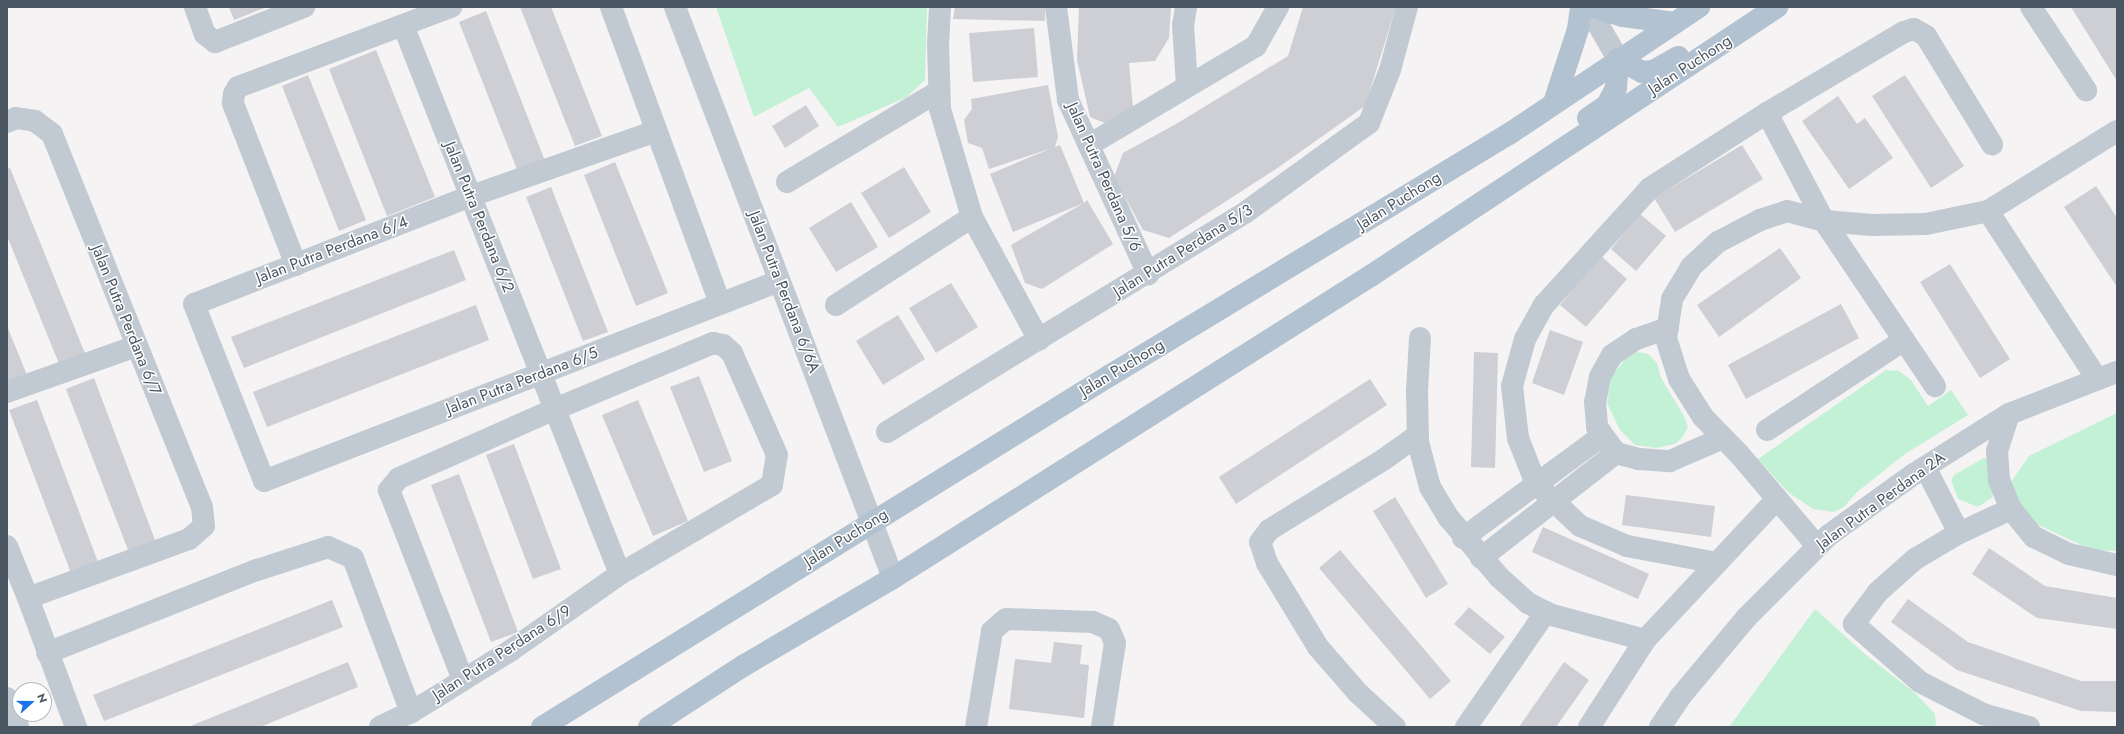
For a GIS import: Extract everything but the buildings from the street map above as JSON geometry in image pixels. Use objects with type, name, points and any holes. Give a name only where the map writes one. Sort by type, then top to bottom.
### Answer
[{"type":"main road","points":[[1554,103],[1578,29],[1581,7]]},
{"type":"main road","points":[[1593,7],[1623,16],[1675,23]]},
{"type":"main road","name":"Jalan Puchong","points":[[542,727],[872,522],[1362,224],[1554,103],[1618,59],[1700,7]]},
{"type":"main road","name":"Jalan Puchong","points":[[650,727],[743,666],[893,578],[1372,275],[1777,7]]},
{"type":"main road","points":[[1542,162],[1553,145],[1607,105],[1616,88],[1618,59],[1642,72],[1653,71],[1721,32],[1744,29]]},
{"type":"street","points":[[194,7],[205,34],[215,42],[304,7]]},
{"type":"street","points":[[296,265],[233,104],[234,94],[238,87],[451,7]]},
{"type":"street","points":[[610,7],[720,304]]},
{"type":"street","name":"Jalan Putra Perdana 6/6A","points":[[675,7],[893,578]]},
{"type":"street","points":[[940,7],[940,109],[972,217],[1039,340]]},
{"type":"street","name":"Jalan Putra Perdana 5/6","points":[[1056,7],[1068,100],[1148,274]]},
{"type":"street","points":[[1186,7],[1183,25],[1187,86]]},
{"type":"street","points":[[1089,145],[1256,46],[1278,7]]},
{"type":"street","name":"Jalan Putra Perdana 5/3","points":[[886,432],[1148,274],[1246,212],[1369,123],[1390,70],[1407,7]]},
{"type":"street","points":[[1588,7],[1618,59]]},
{"type":"street","points":[[2031,7],[2086,90]]},
{"type":"street","name":"Jalan Putra Perdana 6/2","points":[[403,25],[620,574]]},
{"type":"street","points":[[1717,563],[1627,546],[1580,526],[1536,484],[1518,438],[1512,386],[1525,339],[1544,304],[1650,188],[1767,113],[1854,60],[1914,29],[1926,36],[1992,144]]},
{"type":"street","points":[[787,182],[940,91]]},
{"type":"street","points":[[1767,113],[1824,221],[1936,386]]},
{"type":"street","name":"Jalan Putra Perdana 6/7","points":[[7,122],[16,118],[35,121],[52,134],[202,507],[204,526],[189,539],[28,598]]},
{"type":"street","name":"Jalan Putra Perdana 6/4","points":[[264,481],[194,304],[471,196],[656,131]]},
{"type":"street","points":[[1817,546],[1703,417],[1679,379],[1666,338],[1672,300],[1691,266],[1718,242],[1760,220],[1787,211],[1824,221],[1872,225],[1926,224],[1988,211],[2116,132]]},
{"type":"street","points":[[1988,211],[2097,379]]},
{"type":"street","points":[[836,305],[972,217]]},
{"type":"street","name":"Jalan Putra Perdana 6/5","points":[[264,481],[779,281]]},
{"type":"street","points":[[1668,328],[1636,339],[1612,355],[1600,377],[1595,402],[1597,427],[1602,436],[1616,453],[1639,459],[1670,461],[1723,438]]},
{"type":"street","points":[[1420,338],[1417,391],[1418,435],[1430,487],[1463,538],[1481,558],[1528,603],[1546,612],[1645,640]]},
{"type":"street","points":[[1767,430],[1904,340]]},
{"type":"street","name":"Jalan Putra Perdana 6/9","points":[[380,727],[412,712],[510,651],[620,574],[772,485],[777,454],[732,352],[723,345],[713,343],[554,409]]},
{"type":"street","points":[[7,392],[136,346]]},
{"type":"street","name":"Jalan Putra Perdana 2A","points":[[1660,727],[1680,697],[1746,618],[1829,535],[1925,467],[2009,414],[2117,372]]},
{"type":"street","points":[[463,680],[389,490],[399,478],[554,409]]},
{"type":"street","points":[[2009,414],[1997,451],[1999,480],[2011,509],[2034,537],[2069,554],[2117,565]]},
{"type":"street","points":[[1395,727],[1358,693],[1318,647],[1267,563],[1260,542],[1269,530],[1383,460],[1418,435]]},
{"type":"street","points":[[1463,538],[1602,436]]},
{"type":"street","points":[[1481,558],[1616,453]]},
{"type":"street","points":[[1925,467],[1959,532]]},
{"type":"street","points":[[1589,727],[1645,640],[1777,499]]},
{"type":"street","points":[[2011,509],[1959,532],[1915,559],[1878,592],[1854,624],[1920,682],[1980,721],[2029,727]]},
{"type":"street","points":[[7,546],[76,727]]},
{"type":"street","points":[[47,653],[257,570],[328,547],[353,558],[412,712]]},
{"type":"street","points":[[1466,727],[1546,612]]},
{"type":"street","points":[[976,727],[992,631],[1006,619],[1093,622],[1109,629],[1115,643],[1102,727]]},
{"type":"street","points":[[7,698],[18,727]]},
{"type":"green space","points":[[716,7],[927,7],[925,80],[907,97],[838,127],[809,88],[754,117]]},
{"type":"green space","points":[[1637,352],[1648,354],[1657,363],[1661,378],[1684,416],[1688,427],[1682,438],[1675,444],[1656,448],[1635,445],[1620,430],[1607,403],[1611,378],[1626,358]]},
{"type":"green space","points":[[1886,370],[1899,371],[1911,380],[1928,406],[1951,390],[1968,415],[1905,454],[1857,492],[1844,507],[1834,512],[1813,509],[1788,492],[1758,459]]},
{"type":"green space","points":[[2117,413],[2117,551],[2092,550],[2032,522],[2020,508],[2011,482],[2029,456]]},
{"type":"green space","points":[[1984,458],[1988,459],[1990,466],[1993,497],[1978,507],[1958,499],[1951,480],[1954,475]]},
{"type":"green space","points":[[1815,609],[1866,655],[1915,693],[1935,714],[1936,727],[1729,727]]}]
